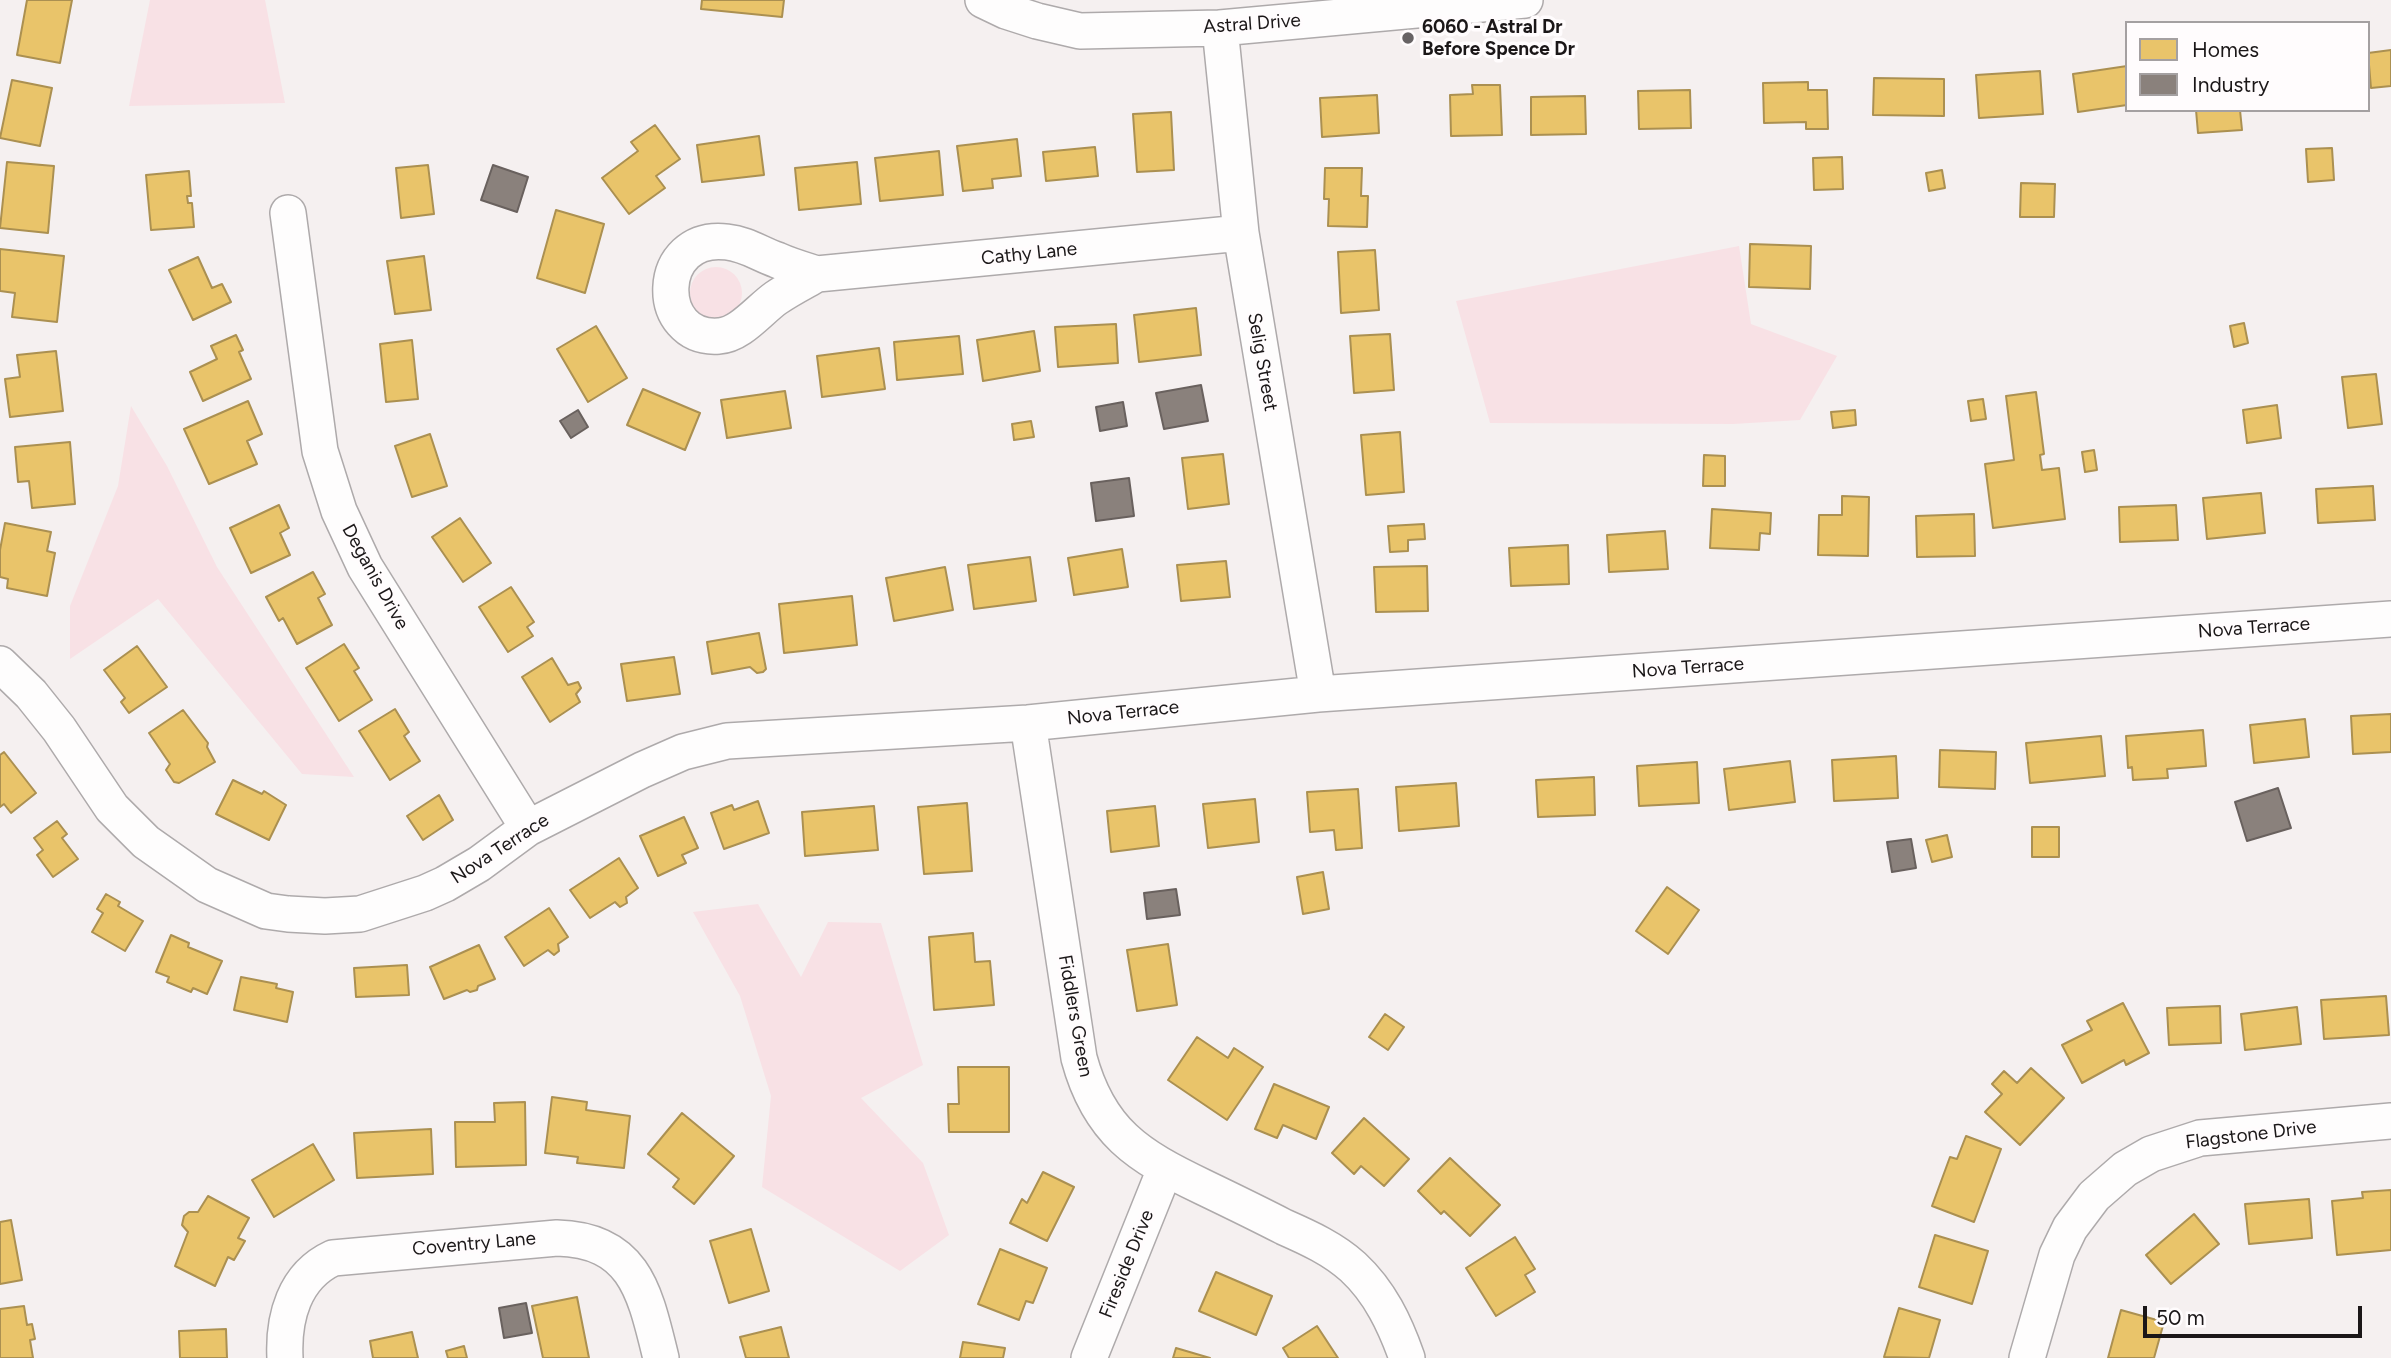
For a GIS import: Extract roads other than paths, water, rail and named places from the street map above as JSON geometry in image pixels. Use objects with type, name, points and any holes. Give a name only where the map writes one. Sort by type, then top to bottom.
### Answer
[{"type":"street","name":"Astral Drive","points":[[983,0],[1037,22],[1080,31],[1220,28],[1475,2],[1525,0]]},
{"type":"street","name":"Selig Street","points":[[1220,28],[1241,233],[1318,694]]},
{"type":"street","name":"Deganis Drive","points":[[288,214],[320,451],[339,511],[365,568],[528,828]]},
{"type":"street","name":"Cathy Lane","points":[[817,274],[1241,233]]},
{"type":"street","name":"Nova Terrace","points":[[0,664],[31,694],[60,729],[112,808],[146,842],[207,885],[266,911],[325,916],[360,915],[445,884],[479,864],[528,828],[669,757],[727,741],[1028,723],[1318,694],[2391,619]]},
{"type":"street","name":"Fiddlers Green","points":[[1028,723],[1077,1050],[1083,1075],[1093,1098],[1118,1133],[1150,1161],[1317,1242],[1340,1258],[1367,1283],[1384,1305],[1407,1358]]},
{"type":"street","name":"Flagstone Drive","points":[[2027,1358],[2057,1255],[2070,1228],[2094,1196],[2133,1164],[2169,1146],[2200,1138],[2391,1121]]},
{"type":"street","name":"Fireside Drive","points":[[1089,1358],[1165,1169]]},
{"type":"street","name":"Coventry Lane","points":[[285,1358],[287,1321],[299,1288],[317,1267],[333,1258],[572,1238],[603,1246],[628,1268],[647,1304],[661,1358]]},
{"type":"place","name":"6060 - Astral Dr Before Spence Dr","points":[[1408,38]]}]
